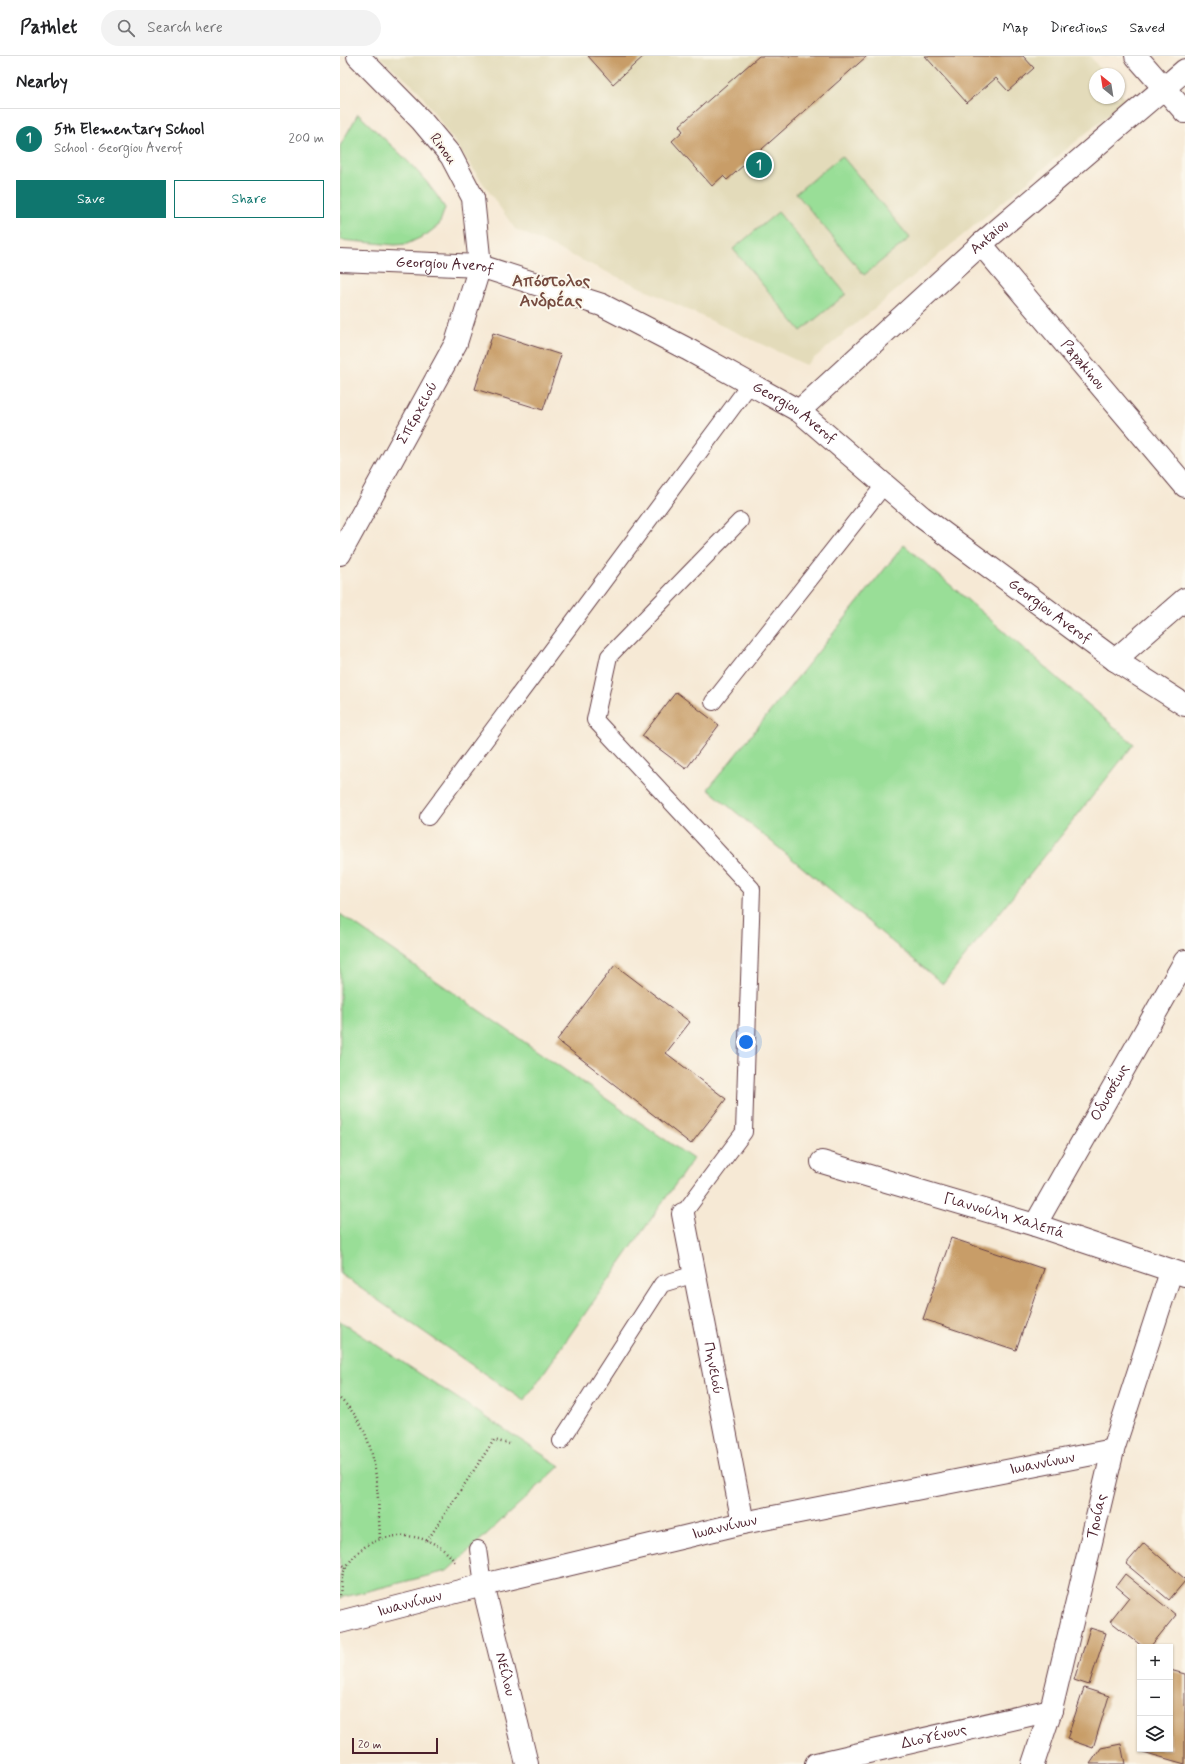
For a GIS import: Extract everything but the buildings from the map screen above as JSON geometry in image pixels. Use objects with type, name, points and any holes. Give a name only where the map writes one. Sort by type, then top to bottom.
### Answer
[{"type":"street","name":"Rinou","points":[[358,56],[421,120],[451,156],[473,198],[480,266]]},
{"type":"street","points":[[1136,56],[1185,112]]},
{"type":"street","name":"Antaiou","points":[[799,411],[981,244],[1185,70]]},
{"type":"street","name":"Papakinou","points":[[981,244],[1185,486]]},
{"type":"street","name":"Georgiou Averof","points":[[340,260],[480,266],[602,305],[799,411],[922,517],[1115,660],[1185,705]]},
{"type":"street","name":"Σπερχειού","points":[[340,553],[456,343],[480,266]]},
{"type":"street","points":[[1115,660],[1185,599]]},
{"type":"street","name":"Οδυσσέως","points":[[1035,1225],[1185,961]]},
{"type":"street","name":"Γιαννούλη Χαλεπά","points":[[822,1162],[1035,1225],[1178,1274]]},
{"type":"street","name":"Πηνειού","points":[[683,1214],[743,1523]]},
{"type":"street","name":"Τροίας","points":[[1033,1764],[1051,1710],[1113,1450],[1178,1274]]},
{"type":"street","name":"Ιωαννίνων","points":[[340,1622],[483,1585],[743,1523],[1113,1450]]},
{"type":"street","name":"Νείλου","points":[[483,1585],[527,1764]]},
{"type":"street","name":"Διογένους","points":[[816,1764],[1051,1710]]},
{"type":"lane","points":[[428,817],[750,384]]},
{"type":"lane","points":[[713,702],[885,484]]},
{"type":"lane","points":[[683,1214],[744,1132],[752,889],[595,720],[609,656],[740,521]]},
{"type":"lane","points":[[561,1441],[662,1284],[695,1274]]},
{"type":"lane","points":[[478,1549],[483,1585]]},
{"type":"path","points":[[340,1399],[350,1408],[368,1439],[376,1470],[380,1538]]},
{"type":"path","points":[[427,1541],[494,1440],[509,1444]]},
{"type":"path","points":[[340,1595],[343,1573],[361,1549],[380,1538],[416,1536],[438,1546],[450,1554],[458,1568]]},
{"type":"path","points":[[340,1563],[347,1568]]},
{"type":"shaded area","points":[[379,56],[1090,56],[1099,68],[1089,68],[1089,104],[1121,104],[806,365],[515,229],[418,90]]},
{"type":"green space","points":[[358,114],[416,170],[445,208],[439,225],[426,235],[407,244],[395,245],[340,240],[340,146]]},
{"type":"green space","points":[[842,156],[910,238],[864,275],[796,193]]},
{"type":"green space","points":[[778,212],[846,294],[801,331],[733,249]]},
{"type":"green space","points":[[904,545],[1134,744],[943,984],[708,789]]},
{"type":"green space","points":[[340,914],[693,1159],[524,1401],[340,1274]]},
{"type":"green space","points":[[340,1321],[560,1466],[447,1571],[340,1598]]},
{"type":"place","name":"5th Elementary School","points":[[759,165]]},
{"type":"district","name":"Απόστολος Ανδρέας","points":[[551,291]]}]
